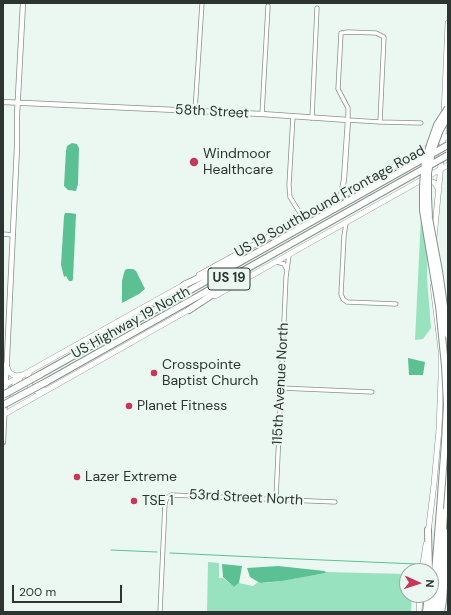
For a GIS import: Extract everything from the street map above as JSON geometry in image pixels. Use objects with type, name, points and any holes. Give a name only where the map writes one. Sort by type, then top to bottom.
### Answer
[{"type":"highway","points":[[436,612],[447,404],[439,306],[428,241],[423,186],[425,161],[431,142],[438,125],[448,108]]},
{"type":"highway","points":[[448,116],[440,130],[432,151],[428,173],[428,197],[429,218],[439,271],[448,335]]},
{"type":"highway","name":"US Highway 19 North","points":[[3,400],[41,374],[407,168],[446,154]]},
{"type":"highway","name":"US Highway 19 North","points":[[3,400],[46,382],[411,176],[446,154]]},
{"type":"highway","points":[[184,285],[277,241]]},
{"type":"highway","points":[[189,310],[263,260]]},
{"type":"highway","points":[[432,612],[448,459]]},
{"type":"highway","points":[[428,530],[429,563]]},
{"type":"highway","points":[[441,612],[448,532]]},
{"type":"main road","points":[[423,563],[435,476],[439,429],[441,350],[432,273],[434,234],[441,170],[446,154],[445,138],[448,23]]},
{"type":"main road","name":"US 19 Southbound Frontage Road","points":[[4,386],[184,285],[197,276],[445,138]]},
{"type":"main road","points":[[427,148],[435,149],[446,154]]},
{"type":"main road","points":[[434,174],[446,154]]},
{"type":"main road","points":[[409,159],[418,161],[422,169],[422,174],[417,182]]},
{"type":"main road","points":[[3,415],[448,165]]},
{"type":"main road","points":[[424,178],[435,183],[439,190]]},
{"type":"main road","points":[[6,365],[9,372],[13,375],[24,375]]},
{"type":"main road","points":[[30,371],[28,376],[30,387],[38,391],[46,390]]},
{"type":"main road","points":[[3,400],[24,375]]},
{"type":"main road","points":[[3,400],[29,400]]},
{"type":"street","points":[[3,442],[6,320],[13,235],[23,3]]},
{"type":"street","points":[[195,111],[202,3]]},
{"type":"street","points":[[262,114],[268,6]]},
{"type":"street","points":[[312,118],[317,8]]},
{"type":"street","points":[[341,196],[344,179],[348,108],[338,89],[341,34],[348,32],[376,33],[384,38],[380,122]]},
{"type":"street","name":"58th Street","points":[[3,102],[421,123]]},
{"type":"street","points":[[293,116],[290,197],[303,218]]},
{"type":"street","points":[[344,179],[347,187],[354,189]]},
{"type":"street","points":[[346,222],[341,294],[343,299],[347,302],[396,304]]},
{"type":"street","points":[[335,228],[339,229],[344,236]]},
{"type":"street","points":[[3,234],[13,235]]},
{"type":"street","name":"115th Avenue North","points":[[276,499],[289,255]]},
{"type":"street","points":[[277,262],[284,264],[287,270]]},
{"type":"street","points":[[281,388],[372,392]]},
{"type":"street","name":"53rd Street North","points":[[160,612],[165,506],[167,498],[171,495],[334,502]]},
{"type":"shaded area","points":[[72,143],[77,144],[79,148],[78,184],[76,191],[68,190],[64,186],[66,151],[67,146]]},
{"type":"shaded area","points":[[422,196],[428,236],[427,278],[431,328],[423,339],[415,340]]},
{"type":"shaded area","points":[[65,213],[76,214],[72,281],[69,281],[66,276],[64,277],[61,265]]},
{"type":"shaded area","points":[[133,269],[136,271],[145,289],[122,303],[122,281],[125,270]]},
{"type":"shaded area","points":[[408,358],[425,362],[423,375],[409,375]]},
{"type":"shaded area","points":[[208,562],[219,563],[219,578],[223,578],[234,587],[239,583],[253,586],[258,582],[265,583],[281,581],[326,572],[399,574],[399,603],[412,603],[411,612],[207,612]]},
{"type":"shaded area","points":[[222,564],[242,566],[239,583],[234,587],[223,577]]},
{"type":"shaded area","points":[[278,566],[325,571],[326,573],[282,581],[260,583],[250,577],[247,568]]},
{"type":"waterway","points":[[111,550],[157,552]]},
{"type":"waterway","points":[[170,553],[399,563]]},
{"type":"place","name":"Windmoor Healthcare","points":[[194,162]]},
{"type":"place","name":"Crosspointe Baptist Church","points":[[154,373]]},
{"type":"place","name":"Planet Fitness","points":[[129,406]]},
{"type":"place","name":"Lazer Extreme","points":[[77,477]]},
{"type":"place","name":"TSE 1","points":[[134,501]]}]
